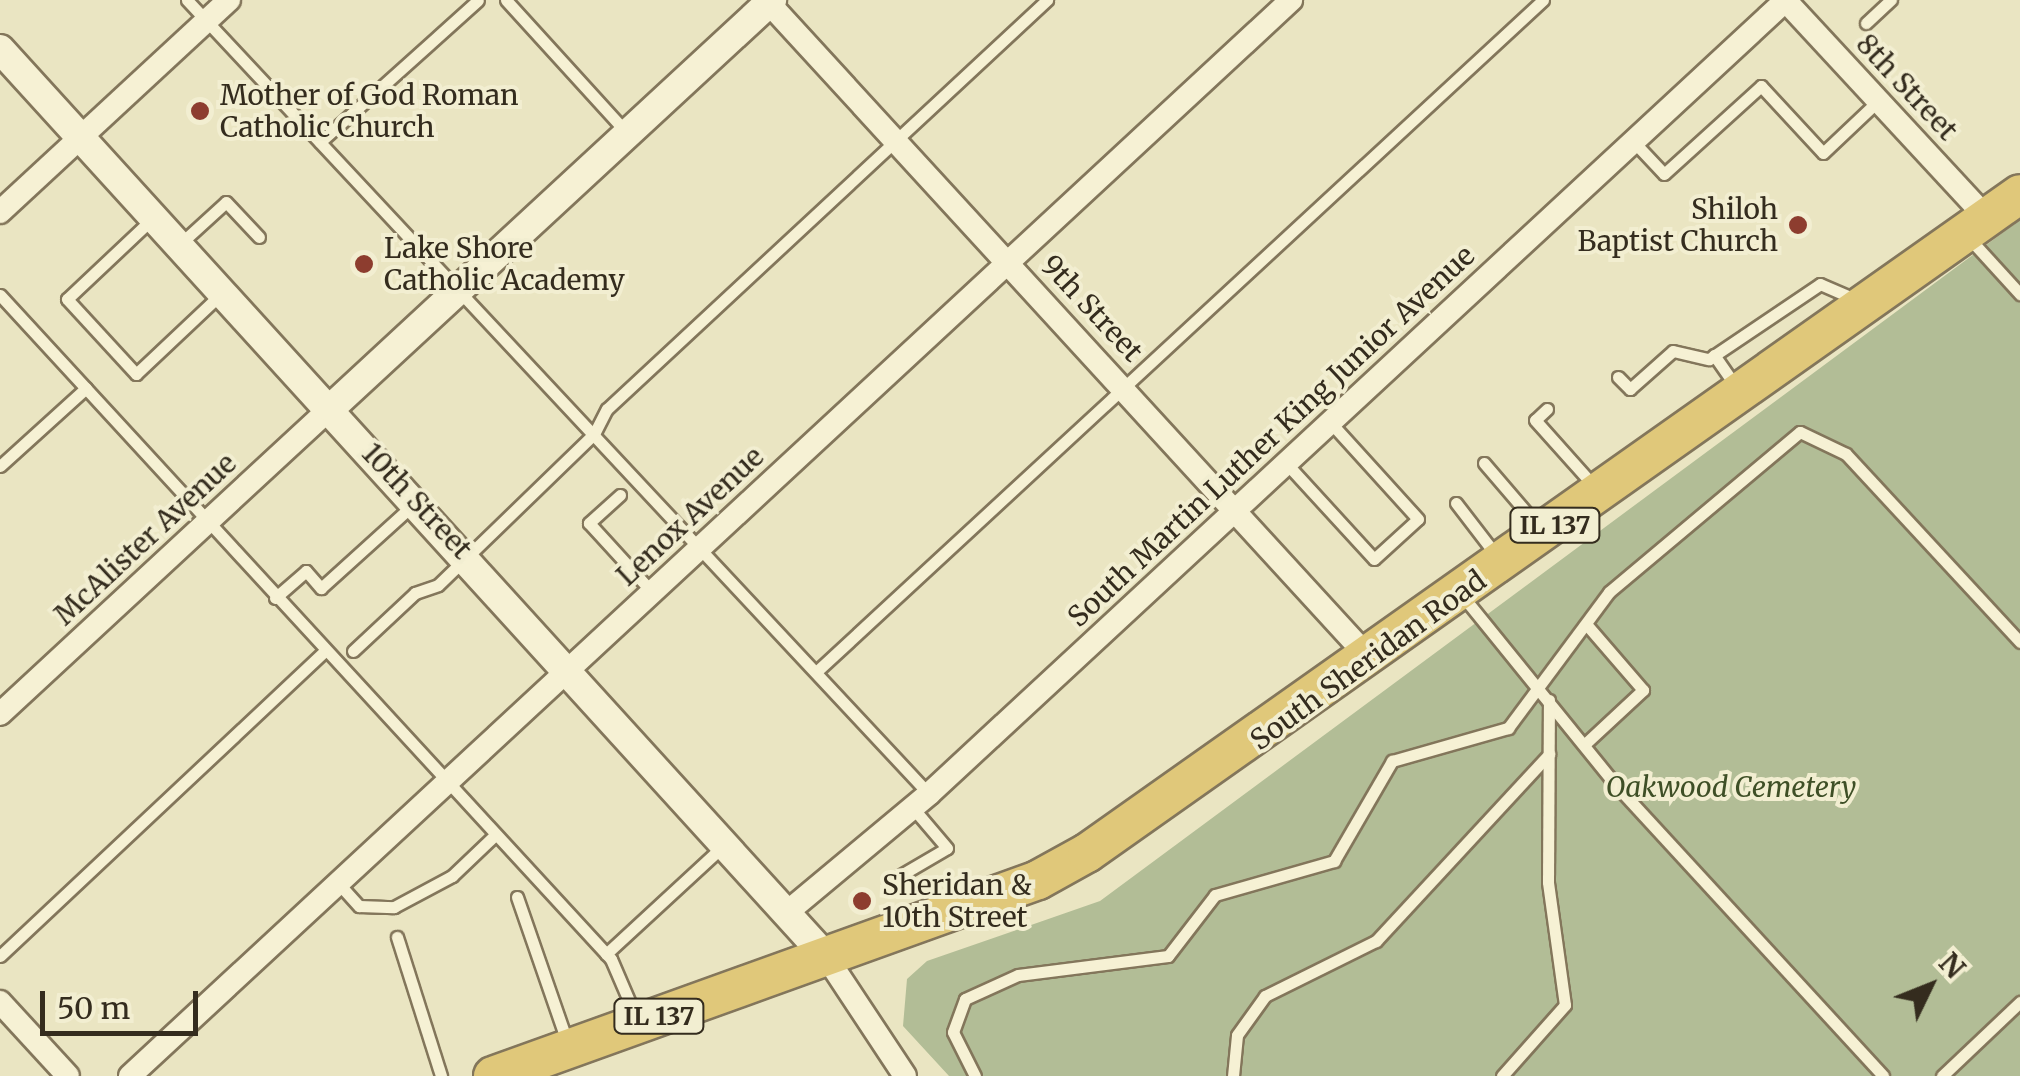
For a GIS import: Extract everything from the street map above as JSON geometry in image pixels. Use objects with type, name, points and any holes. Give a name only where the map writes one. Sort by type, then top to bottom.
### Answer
[{"type":"highway","name":"South Sheridan Road","points":[[826,958],[1055,871],[1184,793],[1860,303],[2020,194]]},
{"type":"highway","name":"IL 137","points":[[492,1076],[826,958]]},
{"type":"street","points":[[0,212],[228,0]]},
{"type":"street","name":"Lenox Avenue","points":[[130,1076],[1291,0]]},
{"type":"street","name":"8th Street","points":[[1785,0],[1878,101],[1974,223]]},
{"type":"street","name":"South Martin Luther King Junior Avenue","points":[[791,909],[921,801],[1785,0]]},
{"type":"street","points":[[331,408],[769,1]]},
{"type":"street","name":"9th Street","points":[[769,1],[1238,508],[1370,659]]},
{"type":"street","name":"10th Street","points":[[0,50],[729,840],[791,909],[826,958]]},
{"type":"street","name":"McAlister Avenue","points":[[0,714],[331,408]]},
{"type":"street","points":[[826,958],[906,1076]]},
{"type":"street","points":[[0,1002],[68,1076]]},
{"type":"lane","points":[[187,0],[816,672],[921,801],[947,848],[901,875]]},
{"type":"lane","points":[[320,142],[478,0]]},
{"type":"lane","points":[[506,0],[628,134]]},
{"type":"lane","points":[[353,652],[467,555],[594,434],[607,410],[1047,0]]},
{"type":"lane","points":[[816,672],[1543,0]]},
{"type":"lane","points":[[1866,24],[1891,0]]},
{"type":"lane","points":[[1634,141],[1664,174],[1761,86],[1823,153],[1878,101]]},
{"type":"lane","points":[[180,244],[226,202],[260,237]]},
{"type":"lane","points":[[155,216],[66,299],[136,374],[224,291]]},
{"type":"lane","points":[[1974,223],[2020,294]]},
{"type":"lane","points":[[1618,376],[1630,389],[1674,350],[1714,355],[1820,284],[1846,288],[1860,303]]},
{"type":"lane","points":[[0,295],[324,652],[606,954],[638,1023]]},
{"type":"lane","points":[[1714,355],[1740,391]]},
{"type":"lane","points":[[0,466],[86,388]]},
{"type":"lane","points":[[1547,409],[1536,420],[1598,492]]},
{"type":"lane","points":[[1286,463],[1374,559],[1418,519],[1330,422]]},
{"type":"lane","points":[[975,1076],[952,1032],[976,991],[1018,974],[1178,950],[1215,895],[1334,861],[1392,761],[1497,734],[1539,688],[1619,581],[1810,431],[1846,454],[2020,642]]},
{"type":"lane","points":[[1484,463],[1543,534]]},
{"type":"lane","points":[[620,495],[589,524],[652,592]]},
{"type":"lane","points":[[275,598],[306,571],[320,588],[417,501]]},
{"type":"lane","points":[[1456,503],[1501,563]]},
{"type":"lane","points":[[1460,593],[1586,743],[1883,1076]]},
{"type":"lane","points":[[1586,624],[1643,690],[1586,743]]},
{"type":"lane","points":[[0,956],[324,652]]},
{"type":"lane","points":[[1502,1076],[1566,1005],[1548,882],[1549,700]]},
{"type":"lane","points":[[1233,1076],[1237,1035],[1265,996],[1376,941],[1549,754]]},
{"type":"lane","points":[[339,884],[359,906],[394,908],[452,876],[495,835]]},
{"type":"lane","points":[[606,954],[729,840]]},
{"type":"lane","points":[[516,897],[570,1048]]},
{"type":"lane","points":[[397,937],[442,1076]]},
{"type":"lane","points":[[1942,1076],[2020,1002]]},
{"type":"green space","name":"Oakwood Cemetery","points":[[2020,220],[2020,1076],[949,1076],[903,1026],[907,979],[927,961],[1100,901]]},
{"type":"place","name":"Mother of God Roman Catholic Church","points":[[200,111]]},
{"type":"place","name":"Shiloh Baptist Church","points":[[1798,225]]},
{"type":"place","name":"Lake Shore Catholic Academy","points":[[364,264]]},
{"type":"place","name":"Sheridan & 10th Street","points":[[862,901]]}]
